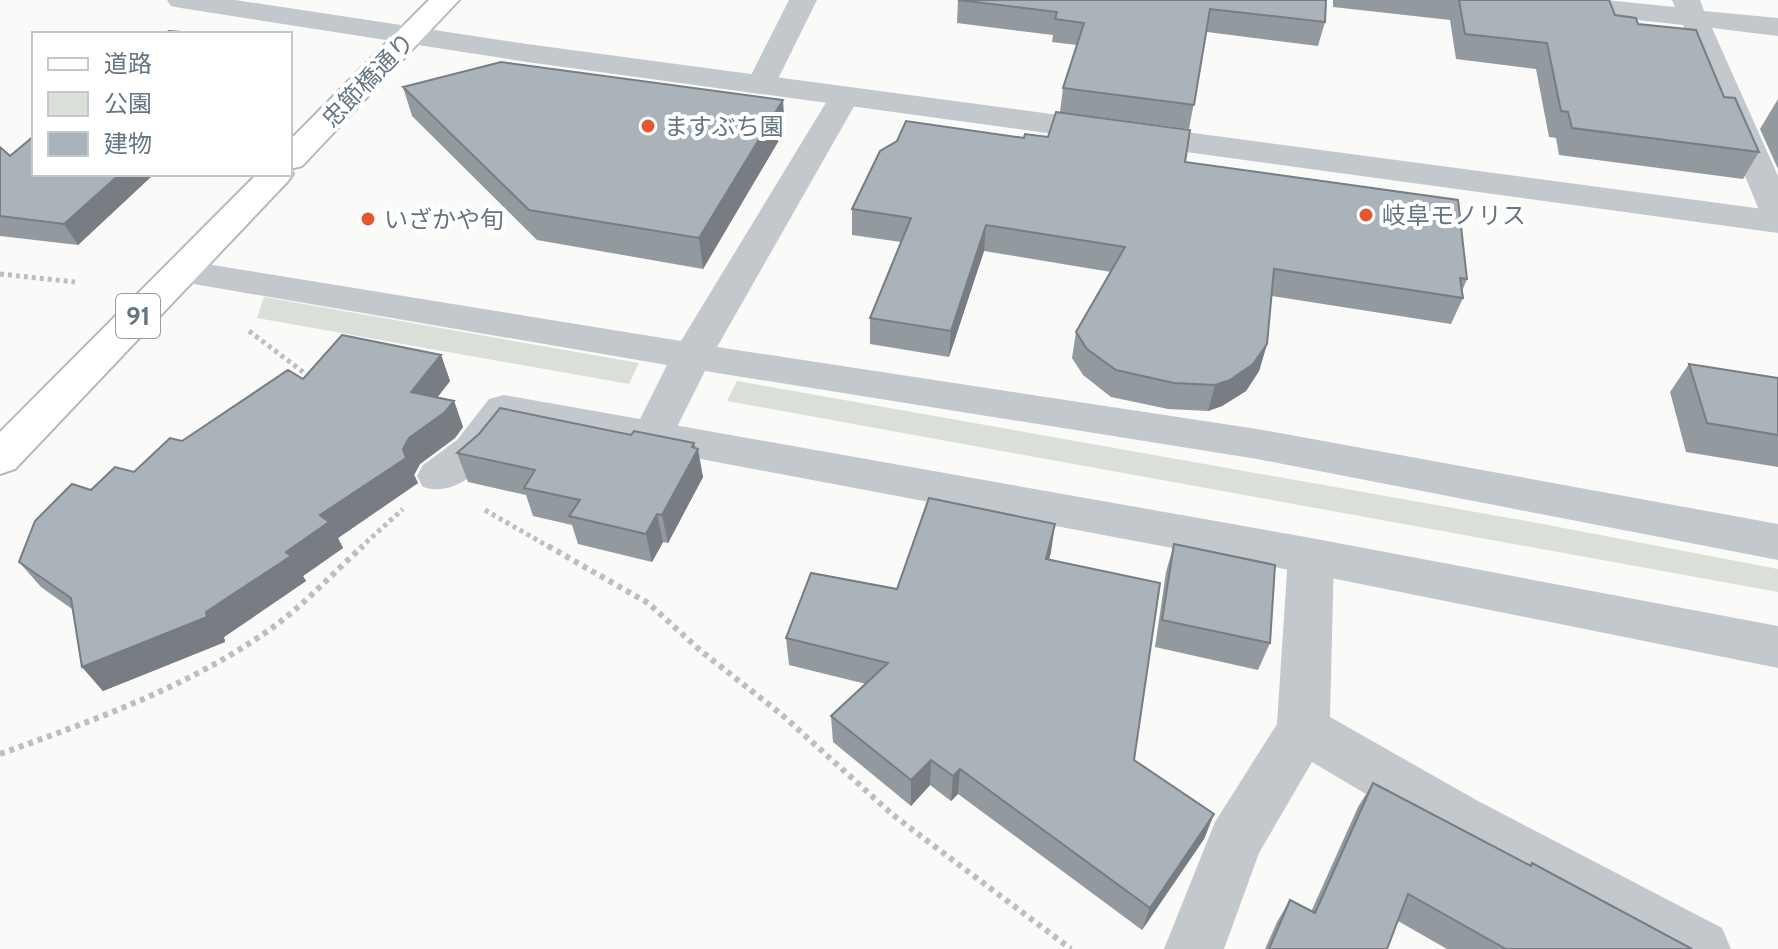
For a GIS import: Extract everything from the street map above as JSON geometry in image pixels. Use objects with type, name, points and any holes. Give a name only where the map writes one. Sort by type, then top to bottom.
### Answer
[{"type":"main road","name":"忠節橋通り","points":[[292,157],[445,0]]},
{"type":"main road","name":"91","points":[[0,458],[274,176]]},
{"type":"street","points":[[181,0],[410,36],[761,85],[1778,222]]},
{"type":"street","points":[[761,85],[803,0]]},
{"type":"street","points":[[1529,0],[1690,9],[1778,27]]},
{"type":"street","points":[[1690,9],[1778,215]]},
{"type":"street","points":[[652,436],[692,356],[845,96]]},
{"type":"street","points":[[182,271],[692,356],[1257,444],[1778,542]]},
{"type":"street","points":[[439,476],[472,451],[504,409],[1311,556],[1778,647]]},
{"type":"street","points":[[1194,949],[1235,841],[1303,729],[1311,556]]},
{"type":"street","points":[[1303,729],[1458,819],[1701,949]]},
{"type":"path","points":[[0,274],[75,282]]},
{"type":"path","points":[[236,321],[312,379]]},
{"type":"path","points":[[0,754],[124,709],[207,668],[273,627],[439,476],[485,510],[648,603],[701,651],[781,714],[893,815],[1071,949]]},
{"type":"green space","points":[[264,297],[639,363],[629,384],[257,318]]},
{"type":"green space","points":[[737,381],[1532,522],[1778,569],[1778,592],[727,401]]},
{"type":"building","points":[[958,0],[1326,0],[1325,22],[1210,9],[1194,105],[1063,88],[1084,23],[1055,19],[1057,12]]},
{"type":"building","points":[[1459,0],[1609,0],[1615,15],[1636,18],[1638,24],[1696,30],[1724,97],[1735,98],[1759,152],[1572,128],[1568,112],[1561,111],[1547,43],[1465,34]]},
{"type":"building","points":[[501,62],[783,100],[699,238],[529,210],[403,87]]},
{"type":"building","points":[[1056,112],[1190,130],[1185,162],[1458,200],[1467,279],[1460,278],[1463,298],[1274,269],[1267,344],[1253,364],[1230,380],[1215,385],[1174,383],[1116,370],[1087,349],[1076,332],[1125,247],[986,225],[951,331],[870,318],[911,218],[852,209],[880,151],[897,141],[906,121],[1024,138],[1025,134],[1048,137]]},
{"type":"building","points":[[32,138],[32,176],[118,176],[64,224],[0,216],[0,147],[10,156]]},
{"type":"building","points":[[342,335],[441,355],[411,392],[454,401],[445,412],[409,438],[403,449],[406,458],[320,515],[329,522],[286,552],[291,556],[206,612],[207,617],[82,667],[71,598],[19,562],[35,521],[72,484],[91,490],[115,467],[134,472],[170,438],[182,441],[288,370],[303,379]]},
{"type":"building","points":[[1689,364],[1778,378],[1778,435],[1707,423]]},
{"type":"building","points":[[500,408],[631,435],[634,431],[694,443],[692,447],[698,449],[662,515],[657,514],[646,534],[569,516],[580,500],[524,488],[535,470],[457,453],[479,434]]},
{"type":"building","points":[[929,498],[1055,524],[1046,559],[1160,583],[1134,760],[1214,814],[1150,908],[960,769],[953,776],[931,760],[911,780],[831,716],[888,663],[786,638],[811,573],[897,589]]},
{"type":"building","points":[[1174,544],[1275,565],[1270,643],[1162,620]]},
{"type":"building","points":[[1373,783],[1531,866],[1532,863],[1692,949],[1506,949],[1408,894],[1387,949],[1269,949],[1290,900],[1315,913]]},
{"type":"place","name":"ますぶち園","points":[[648,126]]},
{"type":"place","name":"岐阜モノリス","points":[[1366,215]]},
{"type":"place","name":"いざかや旬","points":[[368,219]]}]
